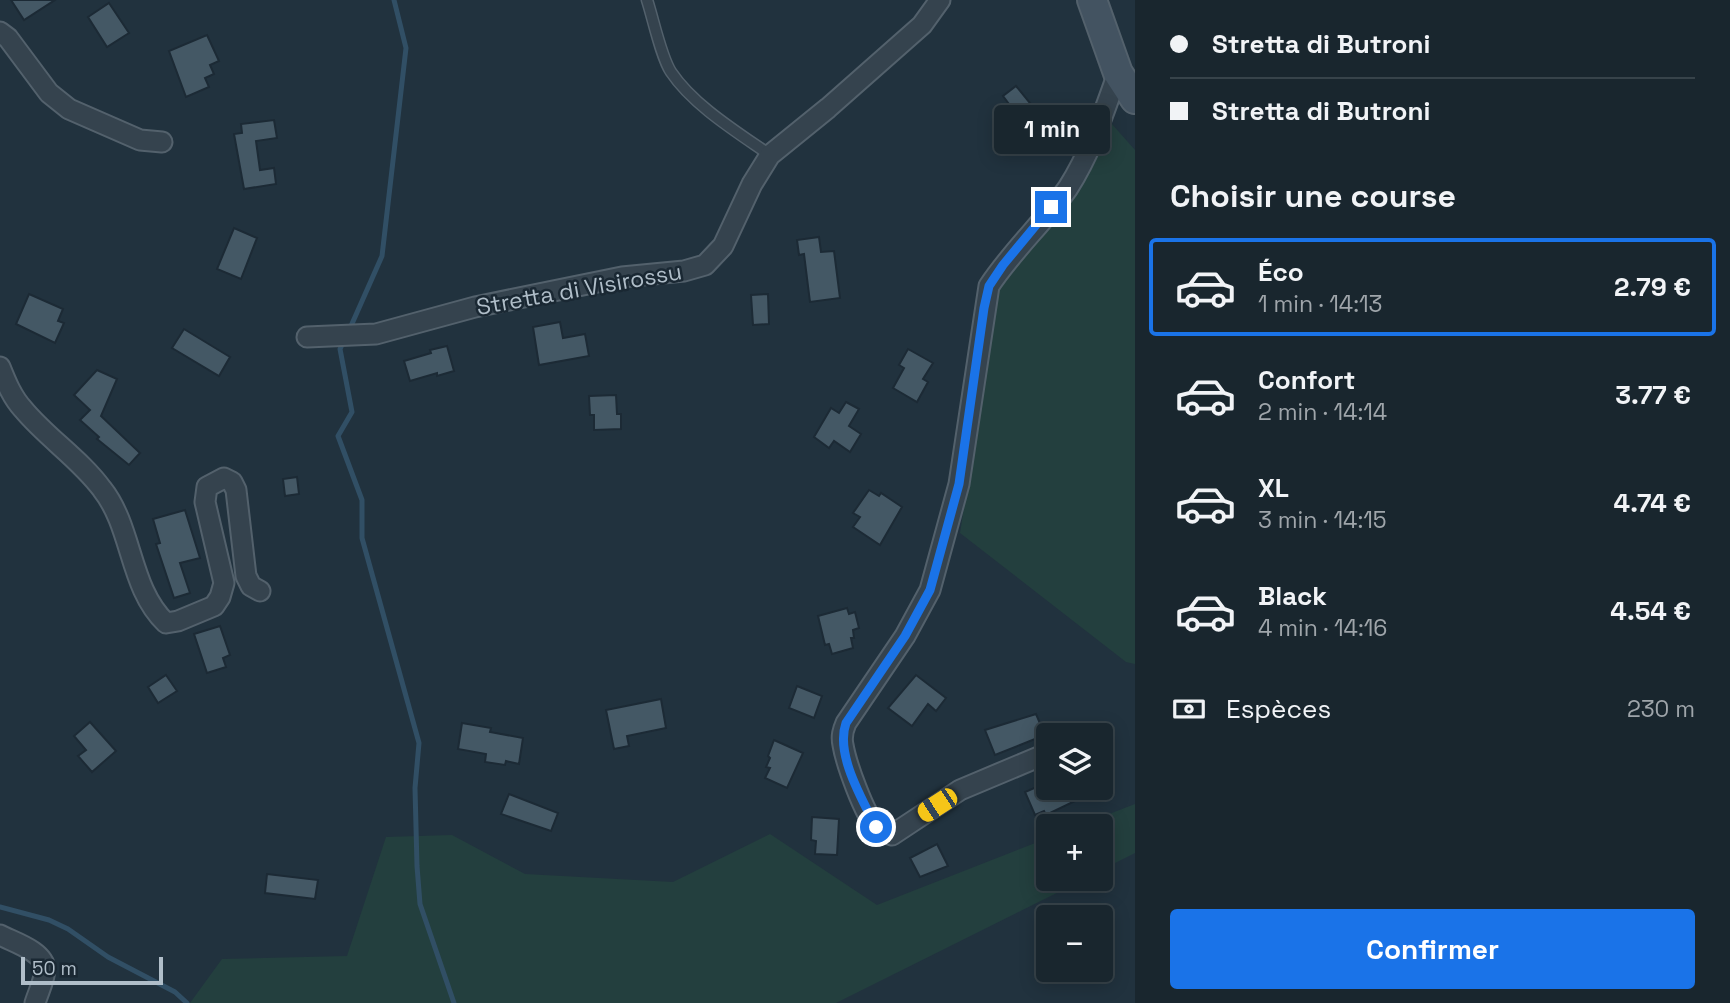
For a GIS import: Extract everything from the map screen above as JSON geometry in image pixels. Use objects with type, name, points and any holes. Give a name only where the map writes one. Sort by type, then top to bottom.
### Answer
[{"type":"street","name":"Stretta di Visirossu","points":[[307,337],[376,334],[475,307],[622,277],[684,271],[705,265],[723,246],[752,184],[770,155],[922,25],[940,0]]},
{"type":"street","points":[[1092,0],[1118,73],[1135,99]]},
{"type":"street","points":[[0,32],[8,38],[49,93],[69,109],[140,140],[162,142]]},
{"type":"street","points":[[1036,758],[960,790],[892,835],[883,833],[871,818],[857,789],[843,746],[842,734],[846,723],[905,636],[930,590],[959,484],[989,286],[1003,265],[1067,188],[1093,141],[1118,73]]},
{"type":"street","points":[[0,367],[8,388],[22,408],[103,490],[117,517],[152,610],[166,623],[178,621],[214,606],[220,597],[225,583],[205,502],[207,487],[223,478],[232,482],[236,490],[246,576],[251,586],[260,591]]},
{"type":"street","points":[[0,935],[36,954],[43,963],[45,971],[36,1003]]},
{"type":"lane","points":[[647,0],[669,70],[688,92],[731,128],[770,155]]},
{"type":"green space","points":[[1111,123],[1135,150],[1135,664],[1126,662],[960,533],[999,286],[1081,185]]},
{"type":"green space","points":[[1135,804],[1135,853],[1113,864],[1113,814],[1109,814]]},
{"type":"green space","points":[[770,834],[877,905],[1036,843],[1036,891],[1061,891],[836,1003],[190,1003],[222,959],[347,956],[386,837],[452,835],[525,874],[673,882]]},
{"type":"building","points":[[11,0],[55,0],[24,20]]},
{"type":"building","points":[[109,3],[129,33],[107,47],[88,17]]},
{"type":"building","points":[[207,35],[219,61],[210,65],[214,74],[205,78],[209,87],[186,97],[169,51]]},
{"type":"building","points":[[1016,86],[1056,135],[1041,147],[1003,96]]},
{"type":"building","points":[[274,120],[277,138],[256,141],[260,170],[274,168],[276,184],[244,189],[234,134],[242,133],[241,124]]},
{"type":"building","points":[[234,228],[257,238],[241,279],[217,269]]},
{"type":"building","points":[[819,237],[821,252],[834,251],[840,298],[810,302],[804,254],[799,255],[797,240]]},
{"type":"building","points":[[29,294],[63,309],[58,321],[64,323],[55,343],[16,324]]},
{"type":"building","points":[[768,294],[769,324],[753,325],[751,295]]},
{"type":"building","points":[[560,322],[563,338],[585,334],[589,356],[539,365],[533,327]]},
{"type":"building","points":[[184,329],[230,357],[219,376],[172,348]]},
{"type":"building","points":[[447,346],[454,371],[410,381],[404,361]]},
{"type":"building","points":[[908,349],[933,363],[923,379],[928,382],[917,402],[893,388],[904,368],[899,365]]},
{"type":"building","points":[[97,370],[117,379],[101,416],[140,453],[129,465],[97,439],[99,437],[80,420],[90,410],[74,395]]},
{"type":"building","points":[[616,395],[617,414],[621,414],[621,429],[594,430],[594,415],[590,415],[589,396]]},
{"type":"building","points":[[846,402],[859,409],[849,426],[861,434],[850,452],[834,441],[829,448],[814,437],[831,408],[839,413]]},
{"type":"building","points":[[297,477],[299,494],[285,496],[283,479]]},
{"type":"building","points":[[869,490],[879,496],[881,493],[902,507],[880,545],[853,527],[860,517],[853,513]]},
{"type":"building","points":[[185,510],[200,558],[180,563],[190,593],[174,598],[156,544],[160,543],[153,519]]},
{"type":"building","points":[[847,608],[849,614],[855,612],[859,628],[853,630],[853,648],[832,654],[829,644],[825,645],[818,616]]},
{"type":"building","points":[[220,626],[230,655],[223,658],[226,667],[207,673],[194,634]]},
{"type":"building","points":[[166,675],[177,691],[158,703],[148,687]]},
{"type":"building","points":[[916,675],[946,698],[936,711],[928,704],[912,726],[888,708]]},
{"type":"building","points":[[797,686],[822,696],[814,718],[789,708]]},
{"type":"building","points":[[661,699],[666,728],[627,736],[629,746],[614,749],[606,710]]},
{"type":"building","points":[[1036,714],[1040,723],[1036,723],[1036,739],[995,755],[985,730]]},
{"type":"building","points":[[90,722],[116,751],[92,772],[78,756],[86,750],[74,736]]},
{"type":"building","points":[[462,723],[523,738],[519,764],[506,761],[505,765],[485,762],[486,754],[458,749]]},
{"type":"building","points":[[774,740],[803,753],[787,788],[765,778],[770,768],[766,767]]},
{"type":"building","points":[[1036,787],[1036,800],[1075,800],[1048,814],[1044,811],[1035,815],[1025,792]]},
{"type":"building","points":[[509,794],[558,813],[551,831],[501,814]]},
{"type":"building","points":[[812,817],[839,819],[837,855],[815,854],[816,841],[811,840]]},
{"type":"building","points":[[937,844],[948,866],[920,877],[910,858]]},
{"type":"building","points":[[267,874],[318,880],[315,899],[265,893]]},
{"type":"waterway","points":[[351,326],[382,256],[406,48],[394,0]]},
{"type":"waterway","points":[[342,345],[340,349],[352,412],[338,436],[362,500],[362,538],[419,743],[415,788],[420,904],[454,1003]]},
{"type":"waterway","points":[[0,907],[49,920],[68,929],[108,957],[175,992],[187,1003]]},
{"type":"route","points":[[876,827],[857,789],[843,746],[842,734],[846,723],[905,636],[930,590],[959,484],[989,286],[1051,207]]}]
